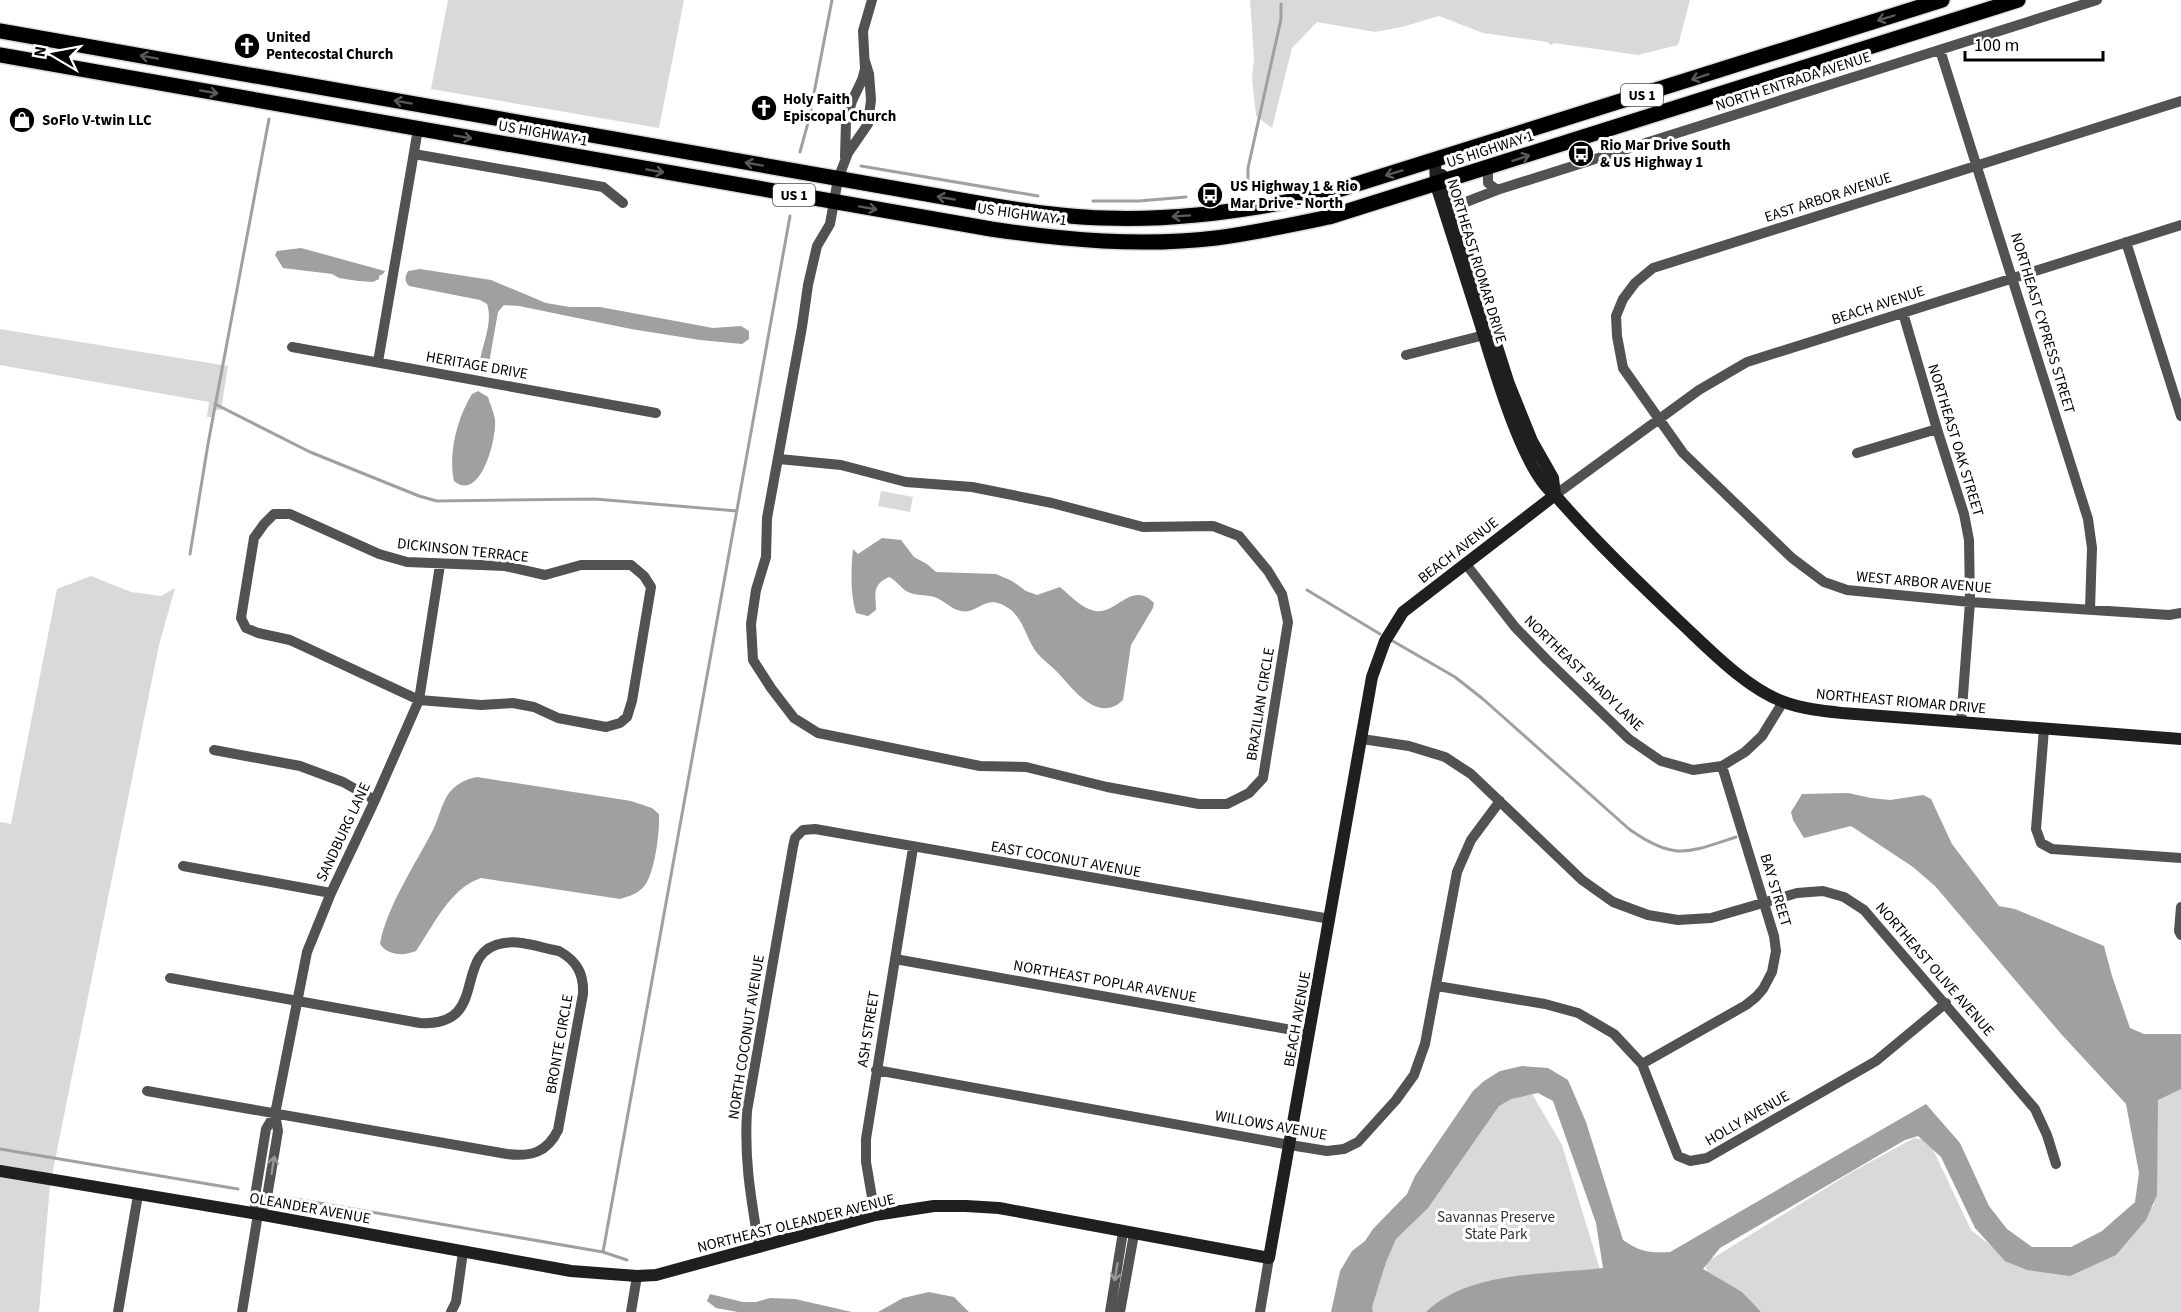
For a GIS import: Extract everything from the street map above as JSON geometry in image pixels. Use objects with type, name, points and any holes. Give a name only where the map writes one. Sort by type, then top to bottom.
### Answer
[{"type":"main road","name":"US HIGHWAY 1","points":[[0,31],[1049,214],[1104,218],[1159,218],[1214,214],[1326,194],[1942,0]]},
{"type":"main road","points":[[1960,18],[1980,0]]},
{"type":"main road","name":"US HIGHWAY 1","points":[[0,55],[1047,238],[1101,242],[1157,241],[1214,238],[1329,217],[1960,18],[1998,3],[2018,0]]},
{"type":"main road","points":[[152,82],[196,66]]},
{"type":"main road","points":[[418,129],[461,112]]},
{"type":"street","points":[[845,163],[846,122],[852,101],[862,80],[865,61],[864,31],[872,0]]},
{"type":"street","name":"NORTH ENTRADA AVENUE","points":[[1455,214],[1466,202],[1497,190],[2097,0]]},
{"type":"street","name":"NORTHEAST CYPRESS STREET","points":[[1940,50],[2088,519],[2092,548],[2090,609]]},
{"type":"street","name":"BRAZILIAN CIRCLE","points":[[779,459],[841,465],[906,482],[972,487],[1052,503],[1143,527],[1213,526],[1239,536],[1273,578],[1282,594],[1288,622],[1263,778],[1250,793],[1227,804],[1199,804],[1107,788],[1026,767],[980,766],[818,733],[794,718],[753,660],[751,624],[756,590],[766,557],[767,518],[808,285],[817,246],[830,224],[838,179],[848,153],[868,124],[871,112],[869,74],[865,61]]},
{"type":"street","name":"EAST ARBOR AVENUE","points":[[1660,420],[1623,369],[1616,316],[1623,299],[1635,283],[1653,268],[2181,101]]},
{"type":"street","points":[[378,362],[418,129]]},
{"type":"street","points":[[414,154],[603,187],[623,203]]},
{"type":"street","name":"NORTHEAST RIOMAR DRIVE","points":[[1435,161],[1488,334]]},
{"type":"street","points":[[1488,168],[1488,183],[1497,190]]},
{"type":"street","name":"NORTHEAST RIOMAR DRIVE","points":[[1441,183],[1455,214],[1504,401],[1522,444],[1545,488],[1555,495],[1628,572],[1705,645],[1757,688],[1783,702],[1809,709],[1842,713],[2181,739]]},
{"type":"street","name":"BEACH AVENUE","points":[[1260,1312],[1372,677],[1390,630],[1403,612],[1555,495],[1699,390],[1747,362],[2181,225]]},
{"type":"street","points":[[2126,242],[2181,416]]},
{"type":"street","name":"NORTHEAST OAK STREET","points":[[1903,313],[1964,514],[1969,540],[1970,602],[1961,722]]},
{"type":"street","points":[[1406,355],[1488,334]]},
{"type":"street","name":"HERITAGE DRIVE","points":[[292,346],[656,413]]},
{"type":"street","name":"WEST ARBOR AVENUE","points":[[1660,420],[1683,453],[1792,558],[1824,582],[1847,590],[1970,602],[2169,615],[2181,613]]},
{"type":"street","points":[[1857,453],[1937,429]]},
{"type":"street","name":"DICKINSON TERRACE","points":[[274,514],[290,514],[379,554],[407,562],[440,565],[505,566],[545,575],[581,565],[631,565],[644,576],[651,587],[632,701],[627,717],[620,723],[606,727],[558,718],[534,707],[513,703],[481,705],[419,699],[290,640],[246,628],[241,618],[254,538],[274,514]]},
{"type":"street","name":"NORTHEAST SHADY LANE","points":[[1465,563],[1515,627],[1629,739],[1661,761],[1694,770],[1722,766],[1745,752],[1762,736],[1783,702]]},
{"type":"street","name":"SANDBURG LANE","points":[[242,1312],[258,1214],[254,1202],[264,1139],[266,1129],[275,1114],[306,952],[419,699],[440,565]]},
{"type":"street","points":[[2044,729],[2037,829],[2041,843],[2052,849],[2181,858]]},
{"type":"street","name":"NORTHEAST OLIVE AVENUE","points":[[1362,739],[1409,746],[1445,757],[1471,774],[1582,880],[1613,902],[1648,915],[1678,920],[1711,918],[1797,893],[1823,891],[1844,897],[1864,910],[2035,1109],[2047,1135],[2056,1164]]},
{"type":"street","points":[[214,750],[300,766],[344,783],[375,800]]},
{"type":"street","name":"BAY STREET","points":[[1642,1065],[1746,1005],[1763,989],[1772,972],[1776,951],[1774,936],[1722,766]]},
{"type":"street","name":"WILLOWS AVENUE","points":[[876,1070],[1290,1145],[1327,1151],[1344,1149],[1358,1142],[1381,1119],[1406,1087],[1418,1066],[1437,986],[1457,872],[1471,840],[1500,801]]},
{"type":"street","name":"EAST COCONUT AVENUE","points":[[799,833],[807,829],[815,829],[913,848],[1330,919]]},
{"type":"street","name":"NORTH COCONUT AVENUE","points":[[759,1247],[747,1180],[745,1146],[747,1111],[793,847],[799,833]]},
{"type":"street","name":"ASH STREET","points":[[875,1215],[866,1162],[866,1139],[913,848]]},
{"type":"street","points":[[183,866],[331,893]]},
{"type":"street","points":[[2181,907],[2179,931],[2181,935]]},
{"type":"street","name":"BRONTE CIRCLE","points":[[275,1114],[507,1154],[522,1156],[534,1154],[549,1144],[558,1130],[584,994],[584,983],[576,963],[559,951],[505,943],[495,945],[481,955],[472,971],[465,1002],[455,1014],[442,1022],[420,1023],[296,1001]]},
{"type":"street","name":"NORTHEAST POPLAR AVENUE","points":[[895,959],[1309,1033]]},
{"type":"street","points":[[170,978],[296,1001]]},
{"type":"street","name":"HOLLY AVENUE","points":[[1437,986],[1545,1004],[1578,1013],[1614,1034],[1642,1065],[1678,1156],[1690,1161],[1707,1158],[1876,1060],[1946,1003]]},
{"type":"street","points":[[147,1091],[275,1114]]},
{"type":"street","name":"OLEANDER AVENUE","points":[[0,1171],[258,1214],[571,1271],[614,1275]]},
{"type":"street","points":[[118,1312],[138,1195]]},
{"type":"street","name":"NORTHEAST OLEANDER AVENUE","points":[[614,1275],[656,1275],[875,1215],[934,1206],[999,1208],[1269,1258]]},
{"type":"street","points":[[1110,1312],[1129,1233]]},
{"type":"street","points":[[1120,1312],[1129,1233]]},
{"type":"street","points":[[451,1312],[456,1302],[463,1252]]},
{"type":"street","points":[[632,1312],[637,1276]]},
{"type":"green space","points":[[448,0],[684,0],[659,128],[431,89]]},
{"type":"green space","points":[[1250,0],[1690,0],[1678,45],[1638,55],[1554,43],[1551,45],[1547,42],[1483,33],[1439,16],[1375,32],[1317,22],[1292,48],[1272,128],[1256,116],[1252,78],[1254,58]]},
{"type":"green space","points":[[0,329],[228,366],[221,410],[214,410],[212,417],[207,417],[209,402],[0,365]]},
{"type":"green space","points":[[881,491],[913,497],[910,512],[878,506]]},
{"type":"green space","points":[[91,576],[131,592],[161,596],[175,588],[159,645],[52,1175],[0,1167],[0,822],[11,824],[57,589]]},
{"type":"green space","name":"Savannas Preserve State Park","points":[[1525,1082],[1562,1145],[1609,1299],[1710,1286],[1705,1263],[1852,1172],[1914,1138],[1929,1141],[1971,1230],[2014,1264],[2117,1248],[2154,1205],[2155,1096],[2181,1084],[2181,1312],[1349,1312],[1443,1137]]},
{"type":"green space","points":[[0,1176],[50,1185],[39,1312],[0,1312]]},
{"type":"shaded area","points":[[301,248],[385,271],[379,279],[373,282],[358,281],[339,278],[332,274],[283,268],[275,255],[277,251]]},
{"type":"shaded area","points":[[420,269],[491,280],[546,303],[570,307],[600,307],[713,328],[741,326],[749,331],[749,339],[742,344],[700,340],[504,305],[498,312],[488,369],[479,369],[489,320],[487,304],[480,300],[409,286],[406,282],[408,271]]},
{"type":"shaded area","points":[[478,391],[488,397],[495,428],[485,465],[472,483],[464,485],[454,481],[453,448],[462,414],[472,394]]},
{"type":"shaded area","points":[[882,538],[901,540],[914,557],[936,572],[996,574],[1037,595],[1060,587],[1081,604],[1095,611],[1103,611],[1131,596],[1146,597],[1154,603],[1153,608],[1131,645],[1123,700],[1114,706],[1105,708],[1096,707],[1080,696],[1037,653],[1015,614],[1002,604],[988,603],[973,610],[961,611],[937,598],[910,593],[889,577],[877,587],[876,610],[868,616],[856,613],[852,581],[853,549],[858,554]]},
{"type":"shaded area","points":[[477,777],[631,801],[652,808],[659,814],[659,830],[649,879],[637,893],[620,899],[481,878],[460,890],[436,919],[416,951],[401,954],[387,951],[380,944],[388,916],[433,830],[445,800],[456,786]]},
{"type":"shaded area","points":[[1848,793],[1890,800],[1923,795],[1931,799],[1952,844],[1999,906],[2015,909],[2104,946],[2130,1028],[2144,1034],[2181,1034],[2181,1089],[2158,1100],[2157,1195],[2146,1220],[2116,1255],[2070,1276],[2027,1270],[2005,1261],[1975,1228],[1941,1157],[1918,1136],[1905,1140],[1720,1248],[1703,1269],[1742,1292],[1761,1312],[1426,1312],[1444,1298],[1486,1281],[1603,1268],[1596,1223],[1553,1101],[1538,1093],[1511,1099],[1499,1106],[1428,1208],[1396,1239],[1386,1262],[1372,1307],[1373,1312],[1331,1312],[1340,1271],[1352,1251],[1365,1241],[1373,1229],[1407,1194],[1415,1176],[1473,1091],[1500,1071],[1522,1066],[1548,1068],[1568,1080],[1586,1122],[1623,1240],[1645,1251],[1670,1252],[1926,1104],[1960,1143],[1989,1206],[2007,1229],[2032,1247],[2071,1247],[2102,1231],[2135,1202],[2139,1173],[2126,1104],[2062,1035],[1935,886],[1913,867],[1851,826],[1804,838],[1791,812],[1802,794]]},
{"type":"shaded area","points":[[929,1292],[954,1297],[969,1312],[878,1312],[903,1298]]},
{"type":"shaded area","points":[[710,1294],[743,1302],[756,1302],[770,1298],[795,1299],[852,1312],[738,1312],[716,1308],[707,1301]]},
{"type":"waterway","points":[[800,152],[809,119],[832,0]]},
{"type":"waterway","points":[[1248,184],[1248,168],[1281,19],[1281,4]]},
{"type":"waterway","points":[[190,554],[208,444],[269,119]]},
{"type":"waterway","points":[[861,166],[1038,196]]},
{"type":"waterway","points":[[1093,201],[1139,201],[1186,197]]},
{"type":"waterway","points":[[603,1252],[790,216]]},
{"type":"waterway","points":[[215,404],[310,452],[419,496],[437,501],[595,499],[737,511]]},
{"type":"waterway","points":[[1307,590],[1380,634]]},
{"type":"waterway","points":[[1391,640],[1455,677],[1483,699],[1629,829],[1645,839],[1658,846],[1681,851],[1705,847],[1736,837]]},
{"type":"waterway","points":[[0,1149],[238,1189]]},
{"type":"waterway","points":[[290,1198],[603,1252],[627,1260]]},
{"type":"place","name":"United Pentecostal Church","points":[[247,46]]},
{"type":"place","name":"Holy Faith Episcopal Church","points":[[764,108]]},
{"type":"place","name":"SoFlo V-twin LLC","points":[[22,120]]},
{"type":"place","name":"Rio Mar Drive South & US Highway 1","points":[[1581,154]]},
{"type":"place","name":"US Highway 1 & Rio Mar Drive - North","points":[[1210,195]]}]
